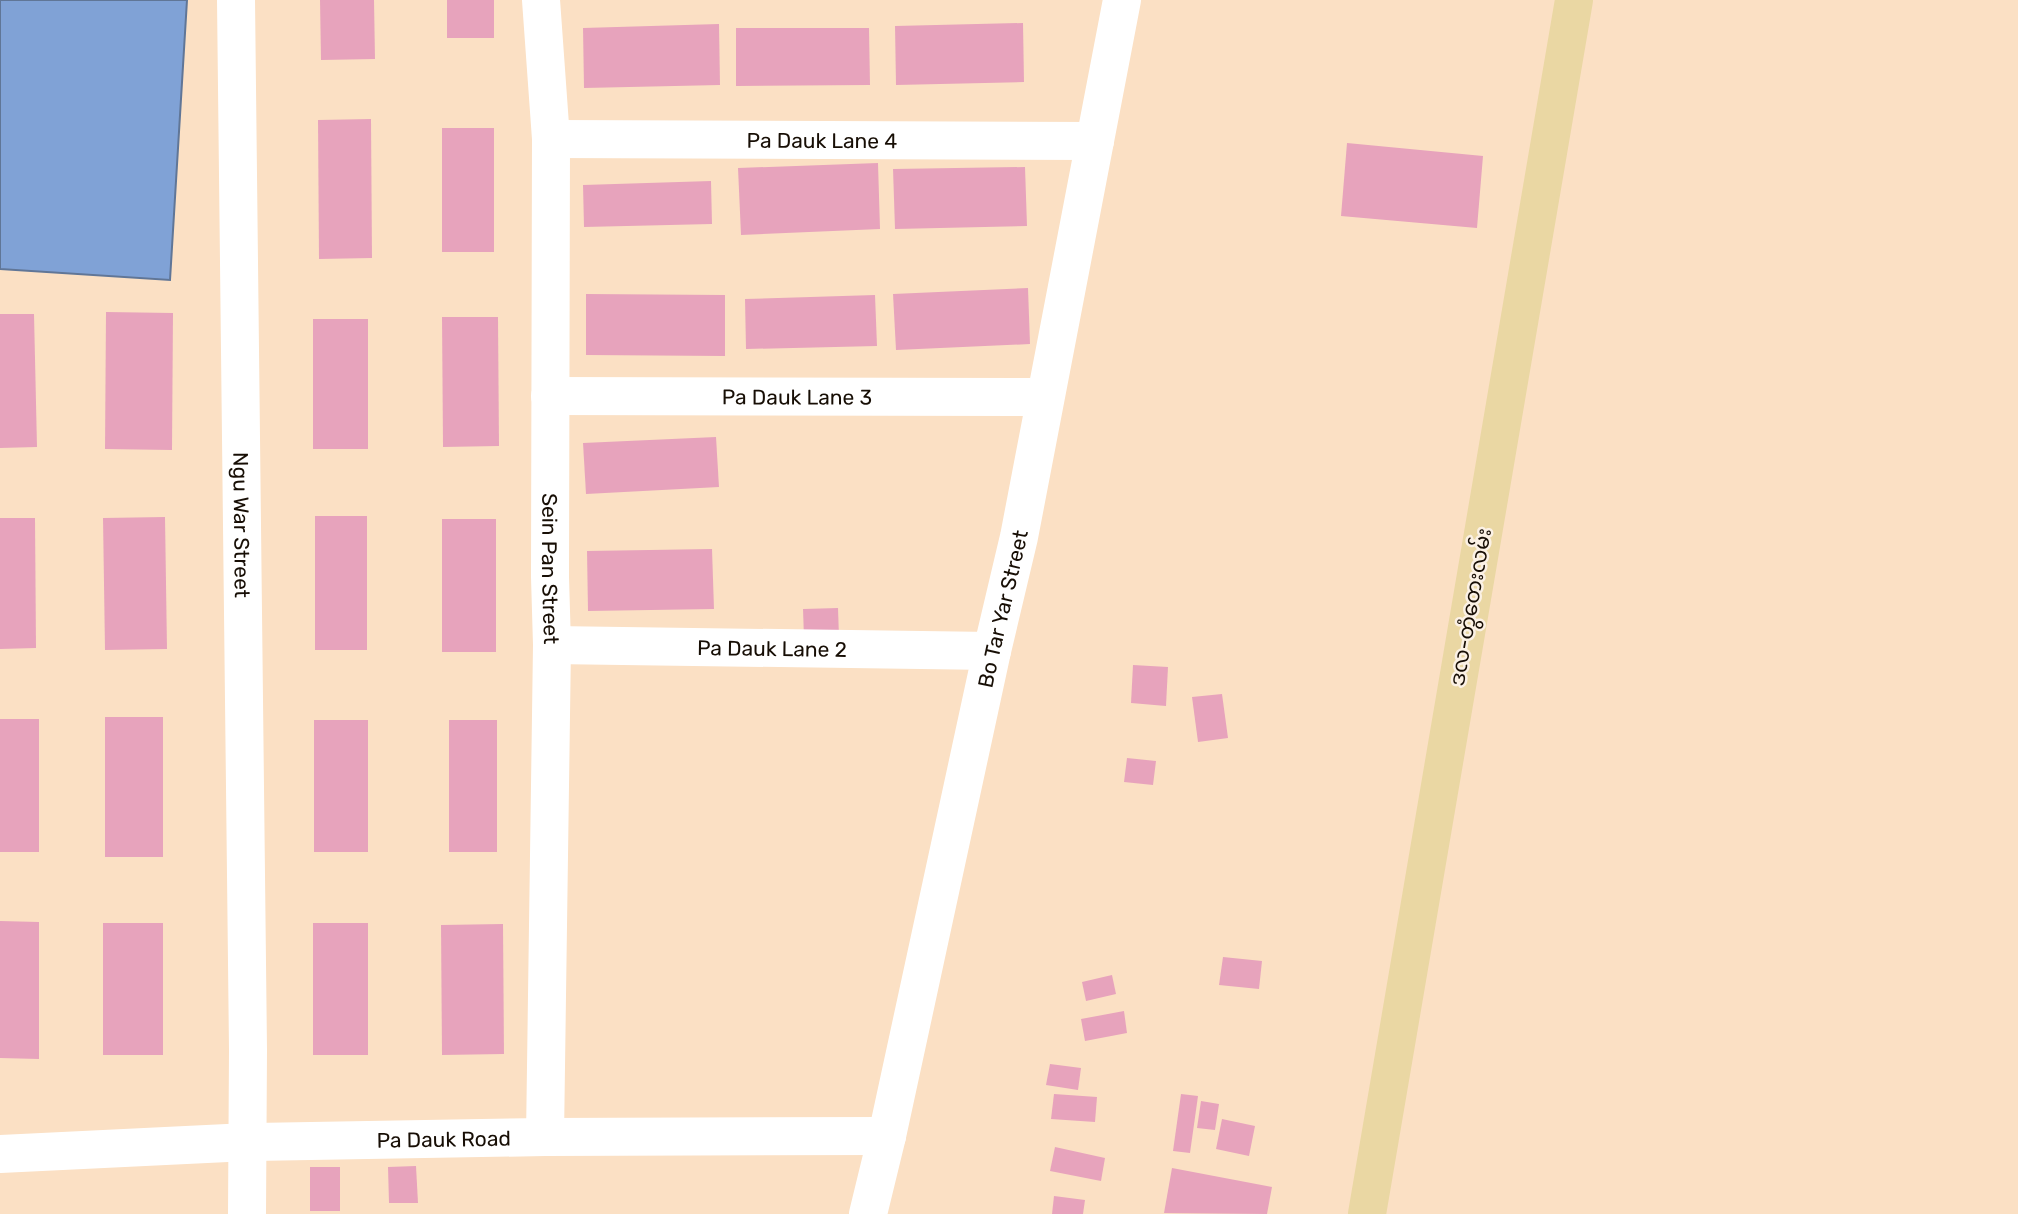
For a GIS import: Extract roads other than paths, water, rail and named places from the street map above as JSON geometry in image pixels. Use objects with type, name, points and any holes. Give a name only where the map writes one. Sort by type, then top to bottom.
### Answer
[{"type":"main road","name":"ဒလ-တွံတေးလမ်း","points":[[1367,1214],[1574,0]]},
{"type":"street","name":"Ngu War Street","points":[[236,0],[248,1050],[247,1214]]},
{"type":"street","name":"Sein Pan Street","points":[[541,0],[551,139],[552,645],[545,1137]]},
{"type":"street","name":"Bo Tar Yar Street","points":[[868,1214],[1019,537],[1122,0]]},
{"type":"street","name":"Pa Dauk Lane 4","points":[[551,139],[1095,141]]},
{"type":"street","name":"Pa Dauk Lane 3","points":[[550,396],[1045,397]]},
{"type":"street","name":"Pa Dauk Lane 2","points":[[552,645],[992,651]]},
{"type":"street","name":"Pa Dauk Road","points":[[0,1154],[248,1142],[545,1137],[887,1136]]},
{"type":"water","points":[[0,0],[187,0],[170,280],[0,269]]}]
